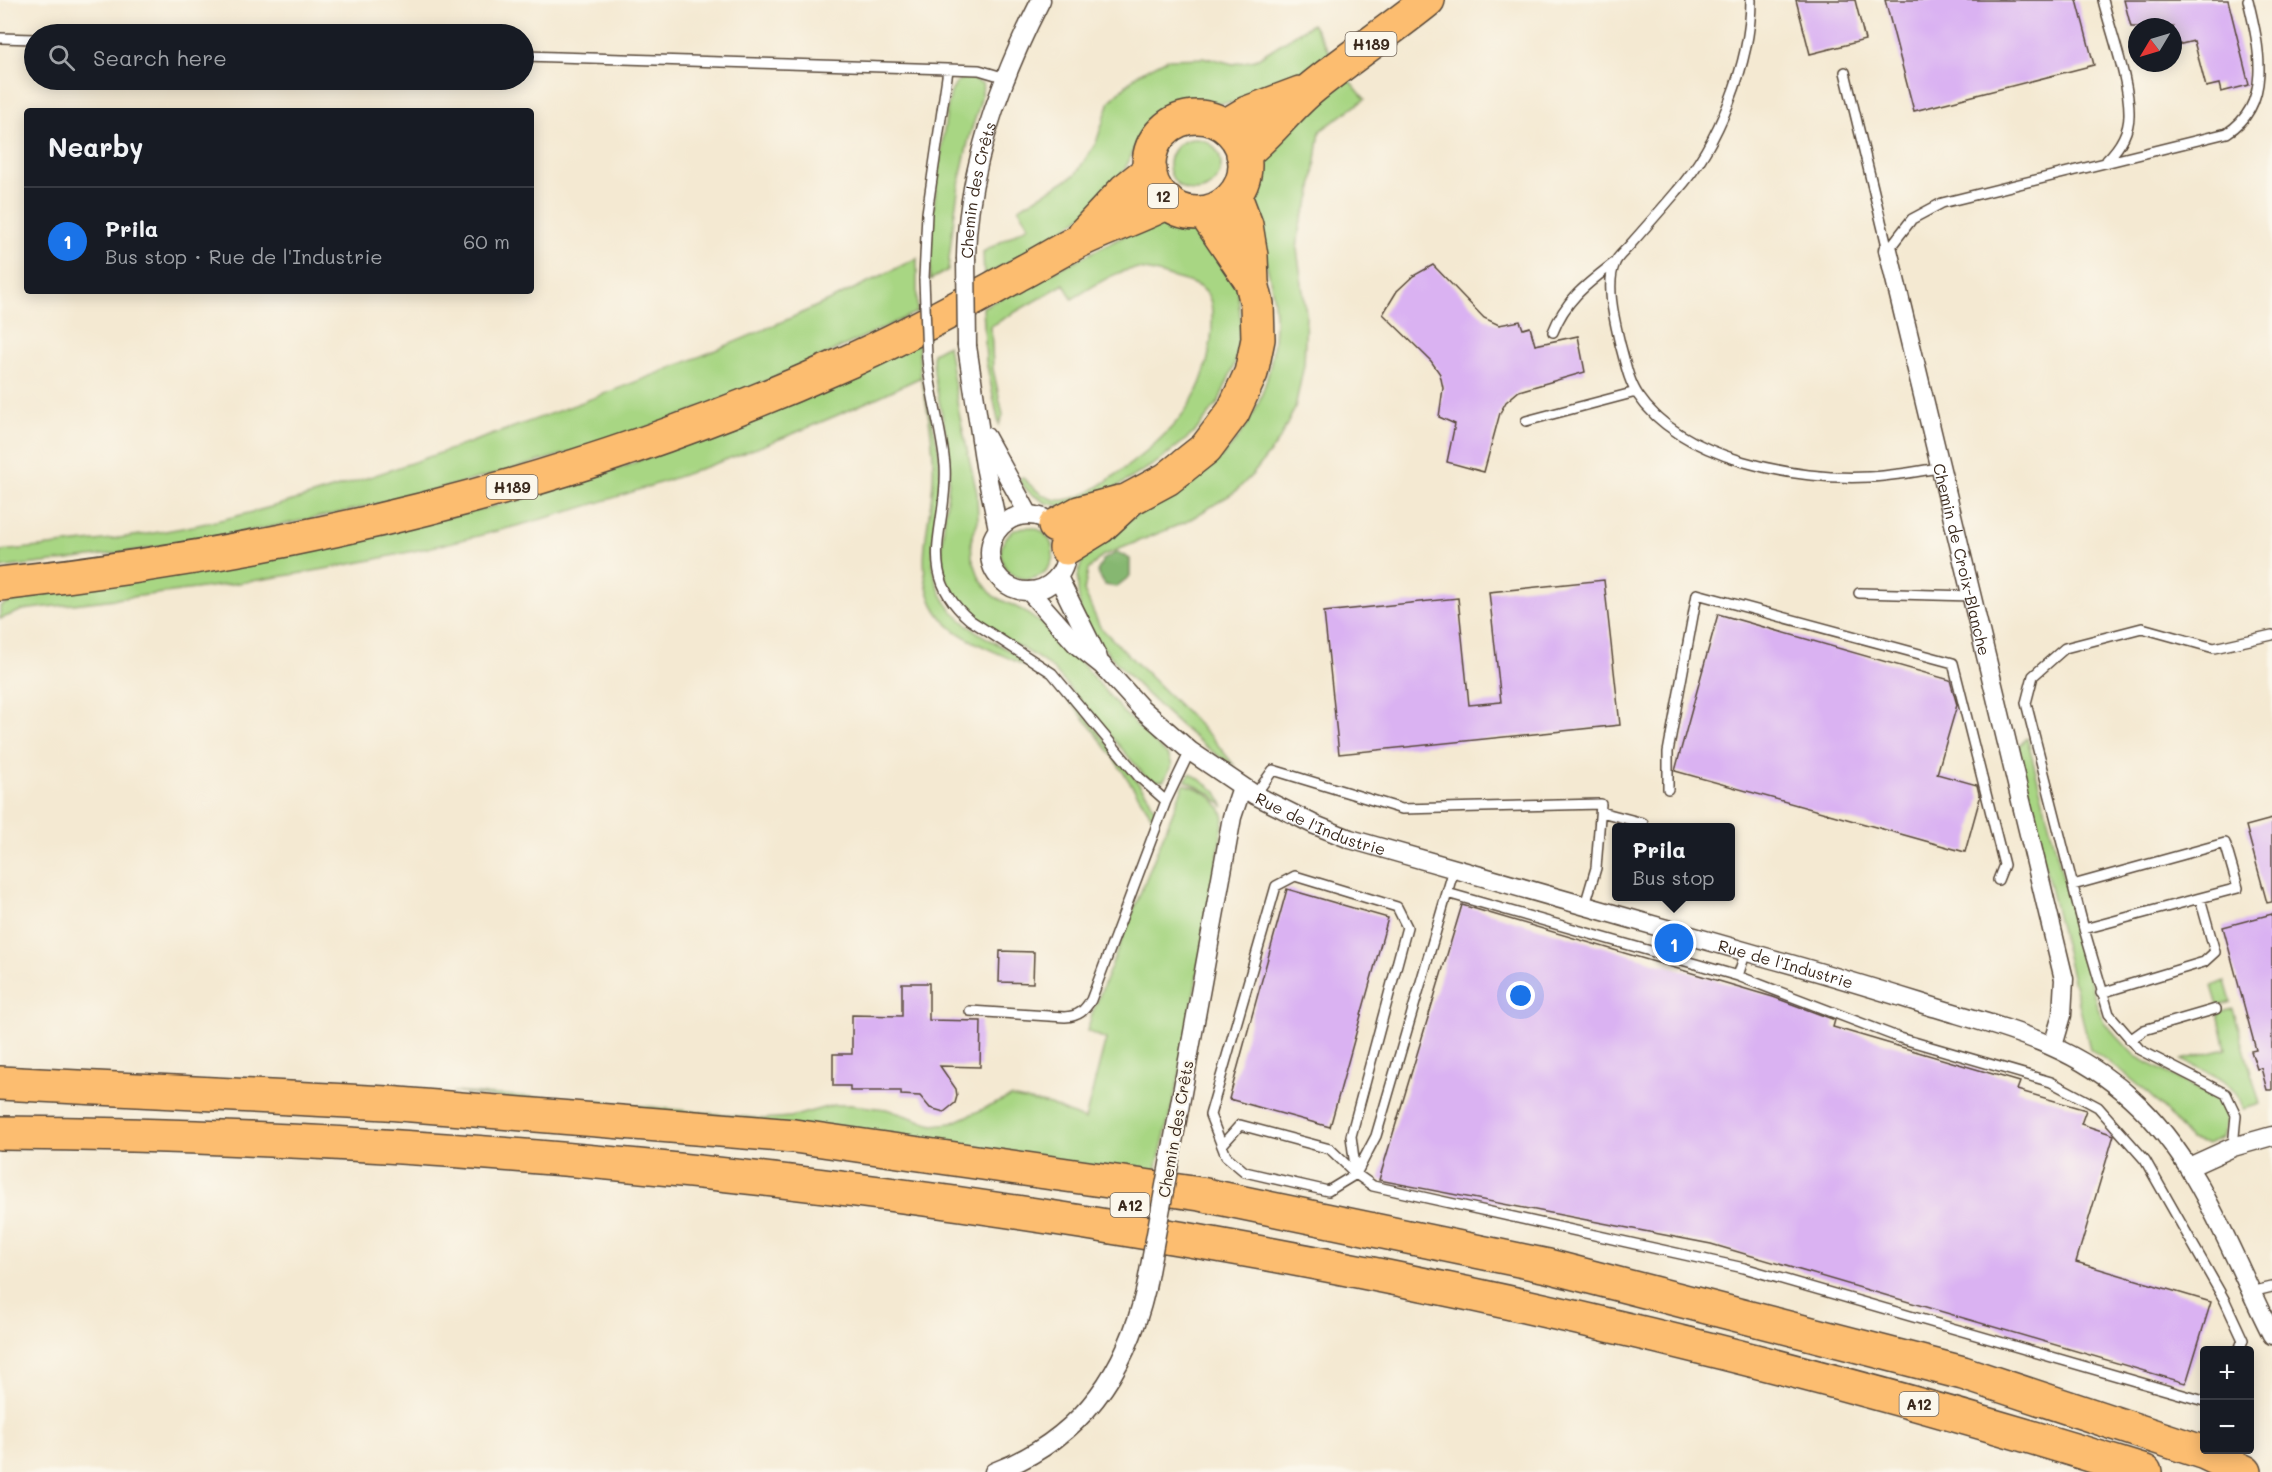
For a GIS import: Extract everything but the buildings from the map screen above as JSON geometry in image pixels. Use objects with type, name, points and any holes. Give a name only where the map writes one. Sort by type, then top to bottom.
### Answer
[{"type":"highway","name":"H189","points":[[1313,87],[1428,0]]},
{"type":"highway","points":[[1252,283],[1205,213],[1235,196],[1243,176],[1243,154],[1225,126],[1246,113],[1313,87]]},
{"type":"highway","points":[[1243,154],[1265,138],[1283,114],[1313,87]]},
{"type":"highway","name":"12","points":[[1205,213],[1180,210],[1168,202],[1154,183],[1149,155],[1156,138],[1168,126],[1184,118],[1201,116],[1212,118],[1225,126]]},
{"type":"highway","name":"12","points":[[1077,242],[1125,190],[1150,170]]},
{"type":"highway","points":[[1052,541],[1078,513],[1130,500],[1167,480],[1206,448],[1233,412],[1251,373],[1258,339],[1257,304],[1252,283],[1251,256],[1245,225],[1235,196]]},
{"type":"highway","name":"12","points":[[1077,242],[1168,202]]},
{"type":"highway","name":"H189","points":[[0,584],[186,560],[294,540],[513,487],[620,453],[836,367],[993,289],[1077,242]]},
{"type":"highway","points":[[0,1083],[387,1103],[794,1136],[1200,1194],[1548,1266],[1964,1373],[2205,1454],[2245,1472]]},
{"type":"highway","name":"A12","points":[[0,1106],[85,1106],[393,1120],[795,1156],[1236,1220],[1540,1283],[1933,1382],[2233,1472]]},
{"type":"highway","name":"A12","points":[[0,1132],[143,1135],[365,1145],[667,1168],[900,1196],[1187,1239],[1480,1296],[1701,1347],[1901,1399],[2145,1472]]},
{"type":"street","name":"Chemin des Crêts","points":[[994,1472],[1022,1460],[1058,1438],[1102,1393],[1114,1375],[1133,1334],[1146,1288],[1232,817],[1248,791],[1190,751],[1141,708],[1102,665],[1070,638],[1029,591],[1011,587],[994,570],[990,550],[998,529],[986,477],[967,346],[966,258],[970,206],[980,159],[1006,78],[1041,0]]},
{"type":"street","name":"Chemin de Croix-Blanche","points":[[1888,250],[2064,979],[2062,1016],[2053,1046]]},
{"type":"street","name":"Chemin des Crêts","points":[[980,424],[1052,541],[1072,610],[1102,665]]},
{"type":"street","points":[[998,529],[1012,518],[1052,541],[1045,587],[1029,591]]},
{"type":"street","name":"Rue de l'Industrie","points":[[1248,791],[1333,833],[1746,951],[2017,1032],[2053,1046],[2100,1072],[2132,1098],[2161,1128],[2189,1167],[2272,1335]]},
{"type":"street","points":[[2189,1167],[2233,1148],[2272,1137]]},
{"type":"lane","points":[[1553,332],[1567,303],[1579,290],[1614,263],[1682,186],[1702,156],[1732,93],[1746,44],[1751,0]]},
{"type":"lane","points":[[2103,0],[2127,96],[2129,116],[2122,142],[2107,160]]},
{"type":"lane","points":[[1888,250],[1912,219],[1934,206],[2107,160],[2227,133],[2251,117],[2264,87],[2265,67],[2248,0]]},
{"type":"lane","points":[[0,38],[24,39]]},
{"type":"lane","points":[[534,56],[979,70],[1006,78]]},
{"type":"lane","points":[[948,70],[927,213],[924,279],[927,358],[945,474],[935,559],[944,588],[960,611],[970,620],[1052,673],[1139,777],[1166,801]]},
{"type":"lane","name":"Chemin de Croix-Blanche","points":[[1845,72],[1888,250]]},
{"type":"lane","points":[[1614,263],[1611,292],[1614,319],[1628,372],[1636,392],[1648,409],[1681,434],[1706,447],[1775,469],[1821,476],[1869,477],[1941,468]]},
{"type":"lane","points":[[1526,422],[1636,392]]},
{"type":"lane","points":[[1858,592],[1972,596]]},
{"type":"lane","points":[[1668,789],[1668,752],[1697,594],[1953,663],[2004,865],[1998,879]]},
{"type":"lane","points":[[2233,1148],[2236,1115],[2226,1094],[2140,1050],[2109,1014],[2101,993],[2026,703],[2033,675],[2065,648],[2142,628],[2214,648],[2272,635]]},
{"type":"lane","points":[[970,1011],[1065,1017],[1076,1016],[1084,1011],[1091,1000],[1166,801],[1190,751]]},
{"type":"lane","points":[[1248,791],[1273,770],[1402,809],[1601,804],[1596,868],[1585,905]]},
{"type":"lane","points":[[1601,812],[1643,823]]},
{"type":"lane","points":[[2073,885],[2225,843],[2238,888],[2084,929]]},
{"type":"lane","points":[[1356,1174],[1351,1136],[1407,927],[1397,907],[1295,876],[1276,886],[1210,1115],[1226,1156],[1245,1172],[1328,1191],[1356,1174],[1376,1136],[1454,868]]},
{"type":"lane","points":[[1447,893],[1738,976],[1900,1038],[2051,1082],[2098,1107],[2145,1160],[2225,1301],[2243,1340],[2241,1346]]},
{"type":"lane","points":[[2101,993],[2204,962],[2215,952],[2200,898]]},
{"type":"lane","points":[[1738,976],[1746,951]]},
{"type":"lane","points":[[2130,1040],[2144,1030],[2216,1009]]},
{"type":"lane","points":[[1222,1145],[1240,1125],[1330,1149],[1356,1174],[1373,1186],[1744,1268],[2202,1400]]},
{"type":"lane","points":[[2251,1292],[2272,1287]]},
{"type":"green space","points":[[1312,24],[1331,54],[1289,82],[1255,98],[1232,103],[1189,102],[1169,107],[1159,113],[1145,128],[1123,173],[1105,196],[1073,223],[984,277],[983,252],[1029,226],[1019,208],[1075,175],[1096,143],[1110,101],[1138,74],[1167,59],[1210,58],[1233,64],[1255,60]]},
{"type":"green space","points":[[966,76],[983,84],[982,92],[960,177],[948,270],[930,280],[932,219],[947,110],[951,92],[957,82]]},
{"type":"green space","points":[[1348,79],[1365,99],[1320,131],[1311,196],[1300,224],[1297,249],[1306,313],[1304,365],[1295,408],[1278,442],[1253,474],[1235,492],[1186,522],[1102,556],[1088,570],[1084,591],[1100,627],[1213,739],[1234,765],[1219,756],[1173,719],[1122,669],[1101,644],[1086,624],[1080,609],[1078,578],[1082,562],[1091,547],[1120,524],[1171,497],[1196,480],[1227,451],[1252,416],[1268,373],[1275,330],[1273,297],[1256,208],[1256,186],[1261,165],[1273,144],[1289,125]]},
{"type":"green space","points":[[1195,139],[1209,143],[1217,151],[1221,165],[1217,179],[1209,187],[1195,191],[1181,187],[1173,179],[1169,165],[1173,151],[1181,143]]},
{"type":"green space","points":[[1176,223],[1200,233],[1236,281],[1241,321],[1235,363],[1218,403],[1194,433],[1159,461],[1115,488],[1067,507],[1046,503],[1030,493],[1018,480],[1022,477],[1031,486],[1052,499],[1072,499],[1094,489],[1121,471],[1157,442],[1185,411],[1204,374],[1209,352],[1212,327],[1210,299],[1197,285],[1150,271],[1133,269],[1109,277],[1072,299],[1064,284],[991,326],[993,369],[1003,415],[999,425],[986,361],[983,307],[1148,224]]},
{"type":"green space","points":[[917,258],[917,312],[768,380],[693,411],[616,438],[464,482],[311,519],[156,547],[0,568],[0,551],[130,537],[207,523],[313,495],[382,473],[541,417],[704,355],[812,309]]},
{"type":"green space","points":[[918,340],[921,377],[850,410],[704,468],[554,516],[402,554],[325,569],[174,592],[23,610],[0,619],[0,606],[22,597],[316,549],[523,499],[626,466]]},
{"type":"green space","points":[[948,345],[959,413],[977,493],[978,521],[971,541],[972,557],[980,579],[993,596],[1022,610],[1058,636],[1124,713],[1169,757],[1172,765],[1164,780],[1154,781],[1145,776],[1054,670],[1032,654],[985,627],[964,609],[952,592],[945,574],[942,555],[948,496],[949,456],[935,379],[933,353]]},
{"type":"green space","points":[[921,377],[940,462],[933,536],[933,566],[942,596],[951,610],[963,621],[1034,665],[1061,688],[1087,717],[1147,794],[1156,812],[1155,821],[1088,723],[1056,689],[1025,666],[961,634],[947,624],[937,611],[929,594],[924,566],[932,495],[933,455]]},
{"type":"green space","points":[[1027,527],[1037,529],[1045,535],[1051,543],[1053,553],[1051,563],[1045,571],[1037,577],[1027,579],[1017,577],[1009,571],[1003,563],[1001,553],[1003,543],[1009,535],[1017,529]]},
{"type":"green space","points":[[1117,552],[1130,559],[1130,576],[1116,587],[1105,585],[1097,572],[1103,560]]},
{"type":"green space","points":[[2027,738],[2085,963],[2104,1022],[2135,1056],[2219,1102],[2226,1116],[2224,1131],[2222,1137],[2207,1144],[2190,1140],[2168,1113],[2144,1090],[2090,1049],[2016,749]]},
{"type":"green space","points":[[1191,773],[1217,792],[1224,807],[1211,794],[1185,780]]},
{"type":"green space","points":[[1184,784],[1198,789],[1215,800],[1224,819],[1181,1069],[1153,1183],[453,1092],[595,1101],[762,1119],[791,1117],[834,1105],[851,1105],[886,1109],[933,1125],[952,1123],[1010,1097],[1050,1105],[1085,1120],[1106,1039],[1087,1031],[1092,1014]]},
{"type":"green space","points":[[2225,981],[2231,1002],[2218,1006],[2212,986]]},
{"type":"green space","points":[[2233,1009],[2260,1104],[2244,1109],[2239,1098],[2226,1083],[2211,1073],[2182,1060],[2226,1049],[2218,1013]]},
{"type":"place","name":"Prila","points":[[1674,943]]}]
